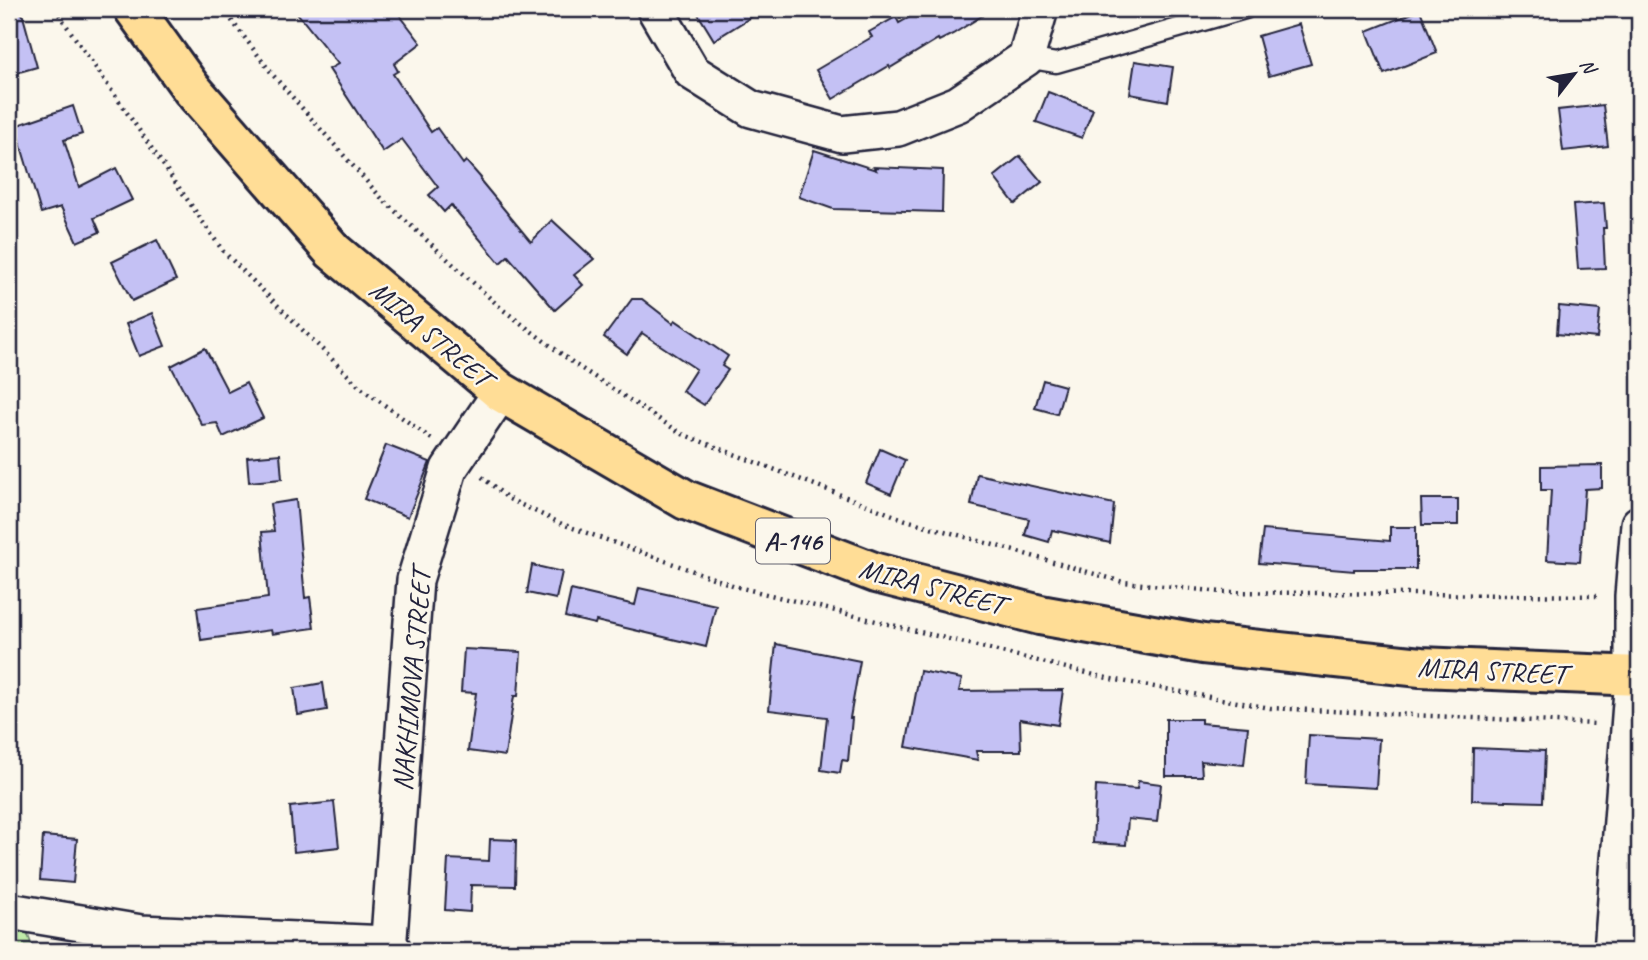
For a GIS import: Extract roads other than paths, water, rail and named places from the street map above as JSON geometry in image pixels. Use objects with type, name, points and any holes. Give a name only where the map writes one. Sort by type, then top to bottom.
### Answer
[{"type":"highway","name":"MIRA STREET","points":[[134,9],[191,88],[333,251],[501,392],[686,500],[876,573],[1040,615],[1203,644],[1421,667],[1636,677]]},
{"type":"street","points":[[655,9],[692,72],[751,109],[842,134],[898,128],[958,104],[1026,58],[1040,9]]},
{"type":"street","name":"NAKHIMOVA STREET","points":[[390,949],[415,580],[449,469],[501,392]]},
{"type":"street","points":[[1612,951],[1636,677],[1633,596],[1639,524]]},
{"type":"street","points":[[9,912],[141,933],[390,949]]},
{"type":"lane","points":[[1026,58],[1056,63],[1245,9]]}]
